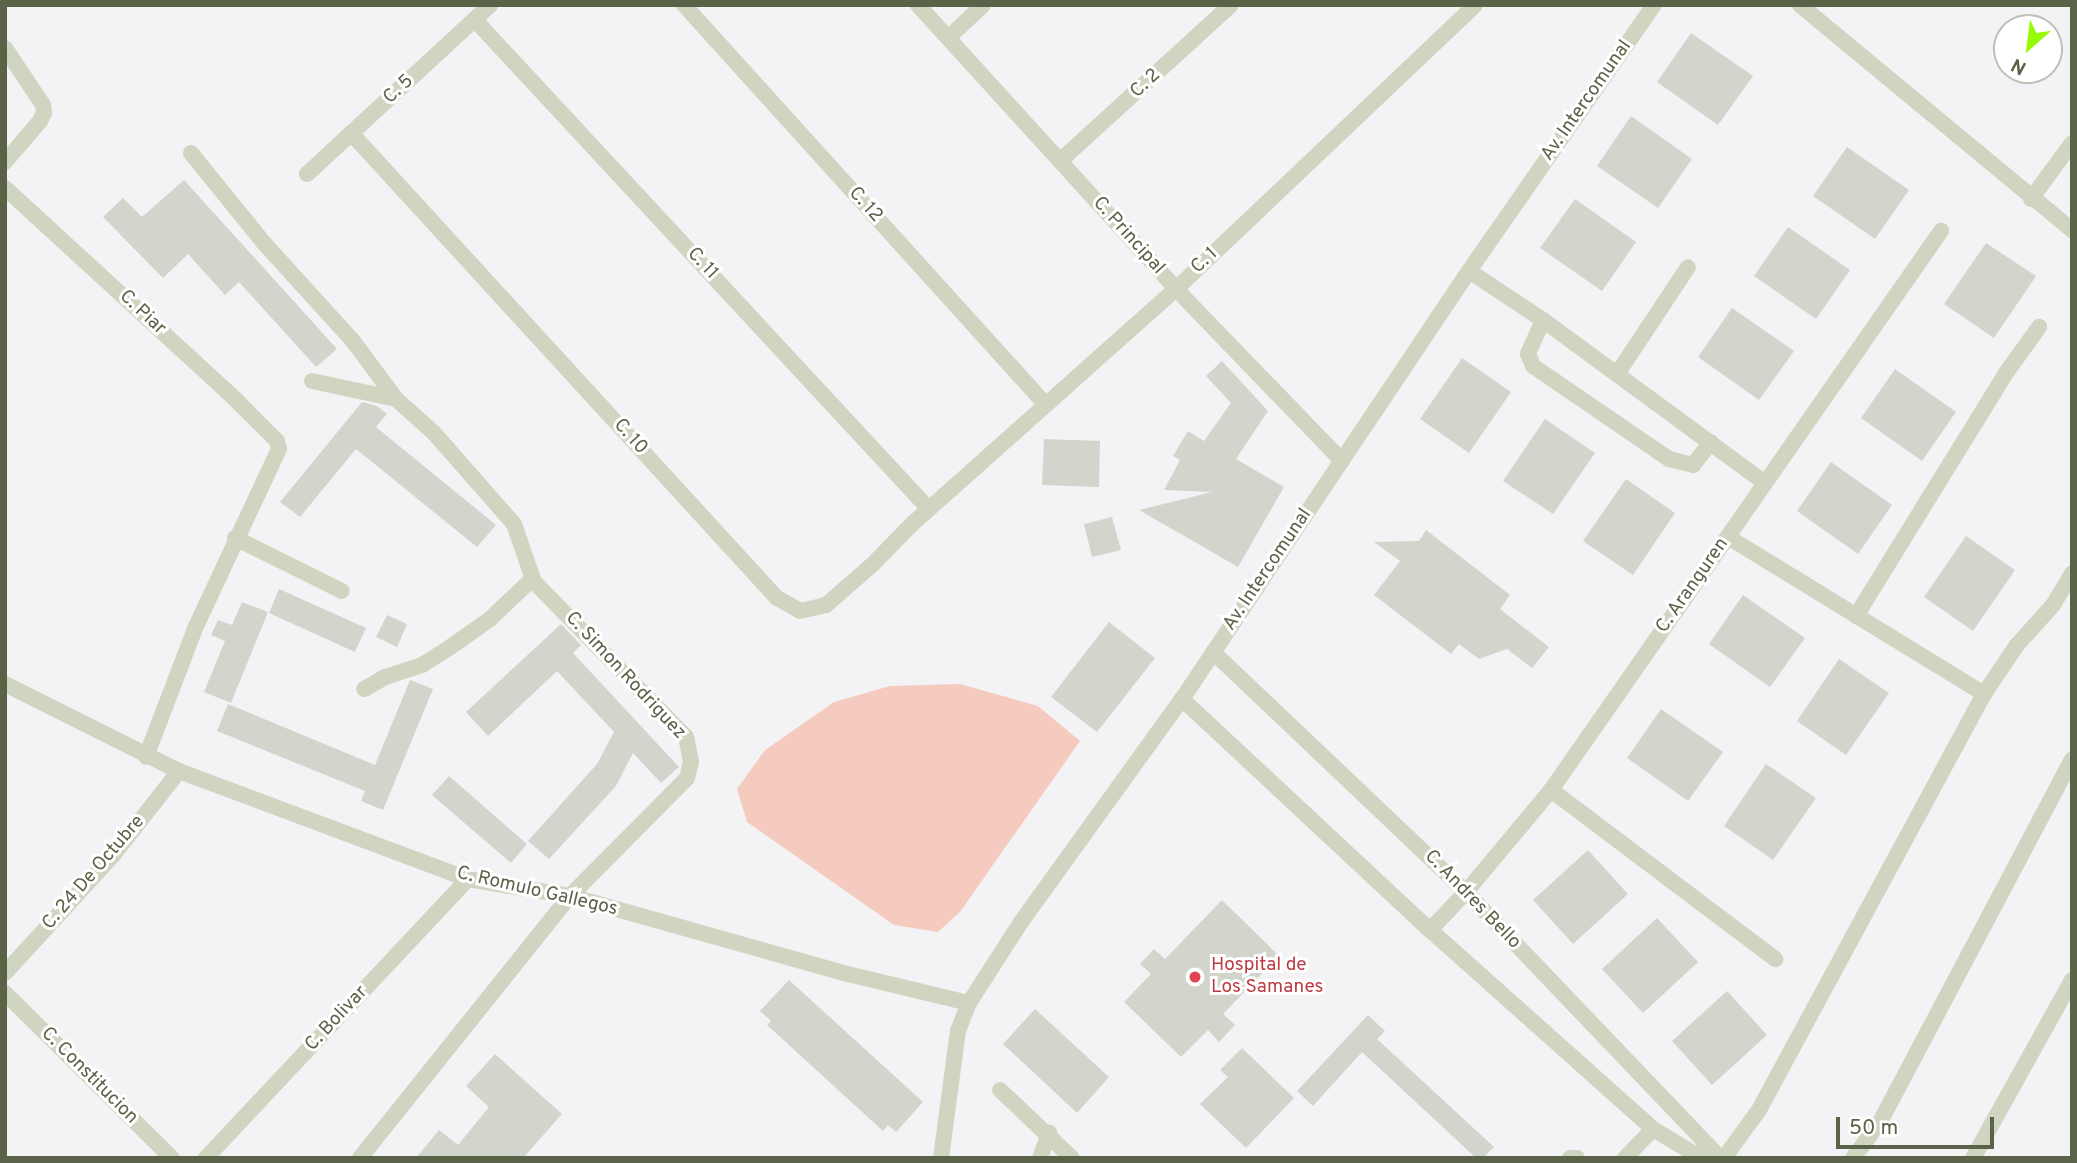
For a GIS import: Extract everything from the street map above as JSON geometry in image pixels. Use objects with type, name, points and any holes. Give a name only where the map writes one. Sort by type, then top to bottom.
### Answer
[{"type":"street","name":"C. 5","points":[[307,174],[490,5]]},
{"type":"street","name":"C. 12","points":[[684,5],[1046,405]]},
{"type":"street","name":"C. Principal","points":[[918,5],[1176,289],[1342,461]]},
{"type":"street","points":[[948,38],[983,5]]},
{"type":"street","name":"C. 2","points":[[1060,161],[1231,5]]},
{"type":"street","name":"C. 1","points":[[929,509],[1176,289],[1475,5]]},
{"type":"street","name":"Av. Intercomunal","points":[[941,1158],[957,1031],[969,1003],[1021,922],[1182,699],[1469,271],[1654,5]]},
{"type":"street","points":[[1800,5],[2031,199],[2072,230]]},
{"type":"street","name":"C. 11","points":[[475,20],[929,509]]},
{"type":"street","points":[[5,48],[43,105],[40,121],[5,162]]},
{"type":"street","name":"C. 10","points":[[351,133],[777,598],[800,611],[826,606],[929,509]]},
{"type":"street","points":[[2031,199],[2072,143]]},
{"type":"street","points":[[191,153],[263,243],[353,341],[396,399],[434,433],[514,524],[534,582],[529,582],[490,619],[449,648],[422,665],[384,677],[364,690]]},
{"type":"street","name":"C. Piar","points":[[5,188],[234,398],[276,442],[279,449],[235,538]]},
{"type":"street","name":"C. Aranguren","points":[[1430,930],[1551,790],[1941,230]]},
{"type":"street","points":[[1617,374],[1688,267]]},
{"type":"street","points":[[1469,271],[1543,320],[1765,483]]},
{"type":"street","points":[[1543,320],[1528,354],[1533,366],[1669,459],[1693,466],[1711,442]]},
{"type":"street","points":[[1856,617],[2006,373],[2039,327]]},
{"type":"street","points":[[312,381],[396,399]]},
{"type":"street","points":[[1728,537],[1983,694]]},
{"type":"street","points":[[146,757],[196,626],[235,538],[342,591]]},
{"type":"street","points":[[1722,1158],[1759,1110],[1983,694],[2011,653],[2053,605],[2072,573]]},
{"type":"street","name":"C. Simon Rodriguez","points":[[360,1158],[570,896],[687,778],[691,762],[686,737],[534,582]]},
{"type":"street","name":"C. Andres Bello","points":[[1213,652],[1466,891],[1722,1158]]},
{"type":"street","name":"C. Romulo Gallegos","points":[[5,684],[146,757],[179,771],[468,879],[570,896],[848,974],[969,1003]]},
{"type":"street","points":[[1182,699],[1430,930],[1653,1129],[1693,1153],[1713,1158]]},
{"type":"street","points":[[1853,1158],[1881,1122],[2072,760]]},
{"type":"street","name":"C. 24 De Octubre","points":[[5,973],[114,854],[179,771]]},
{"type":"street","points":[[1551,790],[1775,959]]},
{"type":"street","name":"C. Bolivar","points":[[206,1158],[468,879]]},
{"type":"street","points":[[1973,1158],[2072,981]]},
{"type":"street","name":"C. Constitucion","points":[[5,993],[172,1158]]},
{"type":"street","points":[[1000,1090],[1049,1133],[1072,1158]]},
{"type":"street","points":[[1625,1158],[1653,1129]]},
{"type":"street","points":[[1040,1158],[1049,1133]]},
{"type":"street","points":[[1570,1158],[1577,1158]]},
{"type":"shaded area","points":[[960,684],[1038,706],[1080,741],[960,912],[938,932],[894,925],[747,822],[737,789],[765,750],[834,702],[890,686]]},
{"type":"building","points":[[1691,33],[1753,76],[1718,125],[1657,82]]},
{"type":"building","points":[[1631,116],[1692,159],[1658,208],[1597,166]]},
{"type":"building","points":[[1847,147],[1909,190],[1875,239],[1813,196]]},
{"type":"building","points":[[184,180],[337,349],[316,367],[239,282],[225,295],[188,254],[163,278],[103,217],[123,198],[142,217]]},
{"type":"building","points":[[1575,199],[1636,242],[1602,291],[1540,248]]},
{"type":"building","points":[[1788,227],[1850,270],[1816,319],[1754,276]]},
{"type":"building","points":[[1986,243],[2036,276],[1994,338],[1944,304]]},
{"type":"building","points":[[1732,308],[1794,351],[1759,400],[1698,357]]},
{"type":"building","points":[[1462,358],[1511,392],[1469,453],[1420,419]]},
{"type":"building","points":[[1222,361],[1268,411],[1236,459],[1284,487],[1238,567],[1139,510],[1212,492],[1164,490],[1180,460],[1173,456],[1188,431],[1204,441],[1231,403],[1206,376]]},
{"type":"building","points":[[1895,369],[1956,412],[1922,461],[1861,418]]},
{"type":"building","points":[[362,402],[377,406],[387,414],[376,427],[496,525],[477,547],[356,449],[300,517],[280,502]]},
{"type":"building","points":[[1545,419],[1595,453],[1553,514],[1503,481]]},
{"type":"building","points":[[1044,439],[1100,441],[1099,487],[1042,485]]},
{"type":"building","points":[[1831,462],[1892,505],[1858,554],[1797,511]]},
{"type":"building","points":[[1626,479],[1675,513],[1633,575],[1583,541]]},
{"type":"building","points":[[1112,517],[1121,550],[1092,557],[1084,524]]},
{"type":"building","points":[[1426,530],[1510,595],[1500,609],[1549,647],[1532,668],[1507,649],[1479,659],[1459,644],[1451,654],[1374,595],[1400,561],[1374,542],[1419,541]]},
{"type":"building","points":[[1966,536],[2015,570],[1973,631],[1924,597]]},
{"type":"building","points":[[279,589],[366,628],[355,652],[269,613]]},
{"type":"building","points":[[1743,595],[1805,638],[1770,687],[1709,644]]},
{"type":"building","points":[[242,602],[268,612],[231,703],[204,692],[225,641],[211,635],[218,620],[232,625]]},
{"type":"building","points":[[387,615],[407,624],[397,647],[376,637]]},
{"type":"building","points":[[1109,622],[1155,658],[1097,732],[1051,697]]},
{"type":"building","points":[[561,624],[581,645],[573,653],[679,767],[661,783],[633,753],[616,786],[549,859],[528,841],[597,764],[614,732],[557,671],[488,736],[466,712]]},
{"type":"building","points":[[1839,659],[1889,693],[1846,755],[1797,721]]},
{"type":"building","points":[[410,680],[433,689],[383,810],[361,801],[365,791],[217,731],[228,704],[375,765]]},
{"type":"building","points":[[1661,709],[1723,752],[1688,801],[1627,758]]},
{"type":"building","points":[[1766,764],[1816,798],[1773,860],[1724,826]]},
{"type":"building","points":[[449,776],[527,844],[511,863],[432,795]]},
{"type":"building","points":[[1588,850],[1628,894],[1573,944],[1533,900]]},
{"type":"building","points":[[1222,900],[1279,956],[1223,1014],[1235,1025],[1219,1042],[1208,1030],[1181,1057],[1124,1002],[1151,974],[1140,964],[1154,949],[1165,959]]},
{"type":"building","points":[[1657,918],[1698,962],[1643,1013],[1602,969]]},
{"type":"building","points":[[789,980],[923,1102],[896,1132],[888,1125],[883,1131],[767,1025],[771,1021],[760,1011]]},
{"type":"building","points":[[1727,991],[1767,1035],[1712,1085],[1672,1041]]},
{"type":"building","points":[[1035,1009],[1109,1077],[1077,1113],[1003,1044]]},
{"type":"building","points":[[1368,1015],[1385,1031],[1377,1039],[1494,1147],[1483,1158],[1476,1158],[1362,1052],[1313,1106],[1297,1091]]},
{"type":"building","points":[[1242,1048],[1294,1098],[1246,1148],[1200,1104],[1228,1077],[1220,1070]]},
{"type":"building","points":[[495,1054],[562,1114],[523,1158],[416,1158],[439,1130],[458,1145],[489,1107],[466,1086]]},
{"type":"place","name":"Hospital de Los Samanes","points":[[1195,977]]}]
